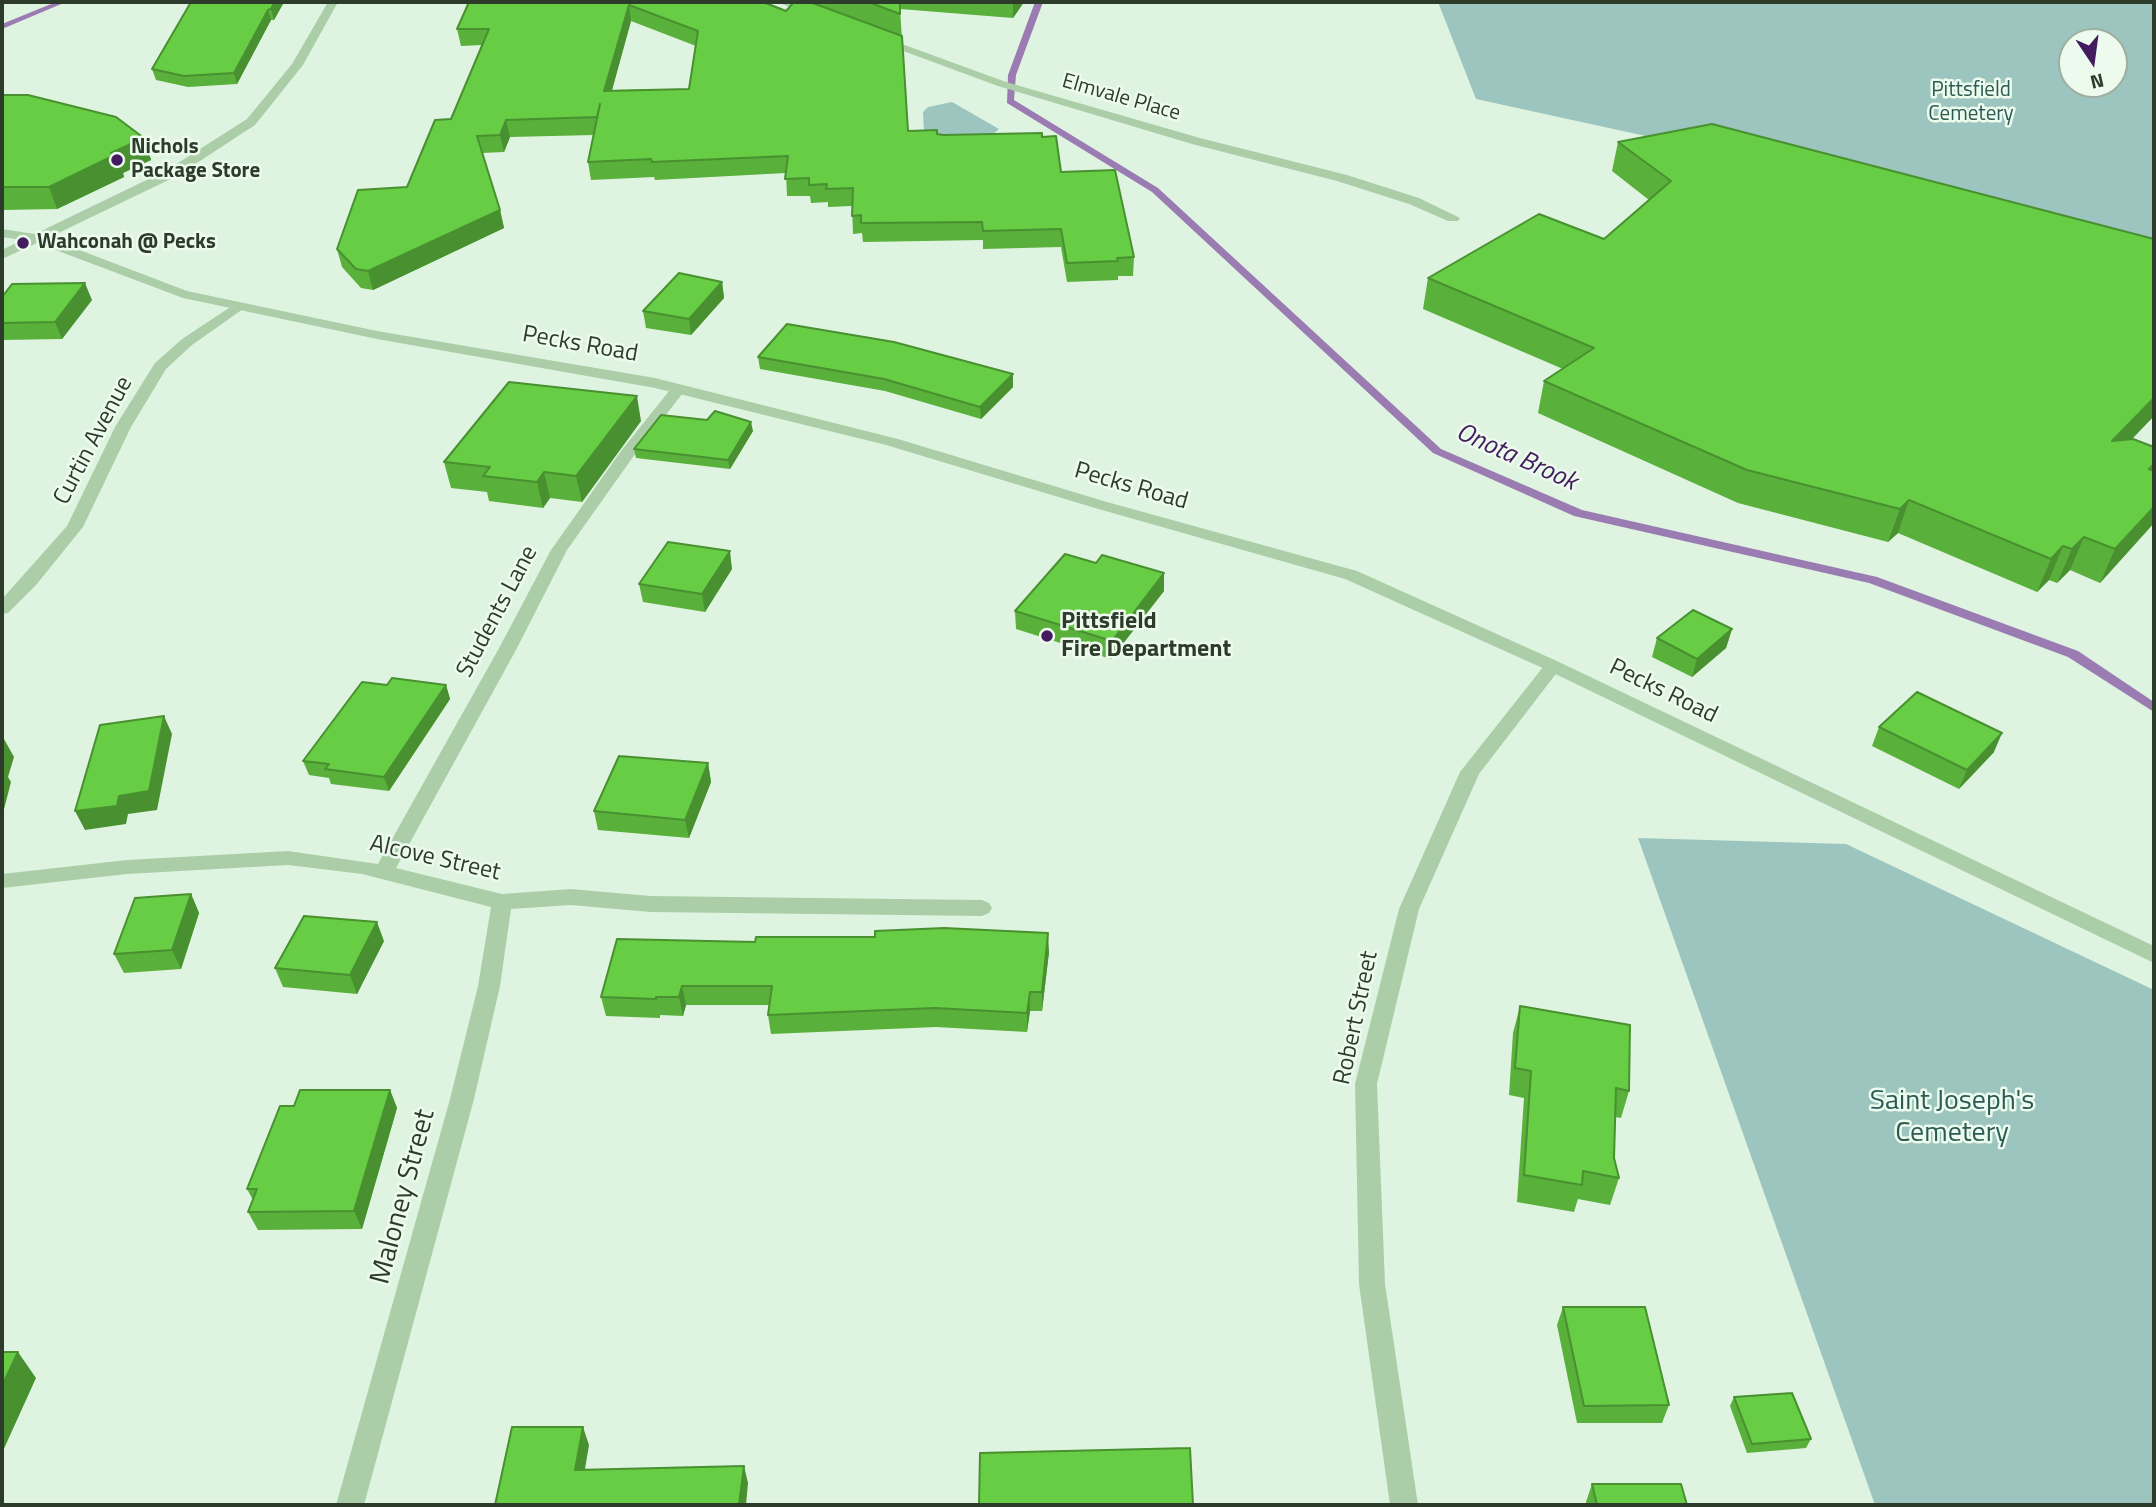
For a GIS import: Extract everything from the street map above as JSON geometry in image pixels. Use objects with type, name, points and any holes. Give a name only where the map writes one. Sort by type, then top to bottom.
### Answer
[{"type":"street","points":[[2,255],[172,173],[251,122],[297,65],[333,2]]},
{"type":"street","points":[[782,2],[831,20]]},
{"type":"street","name":"Elmvale Place","points":[[867,34],[1002,84],[1196,141],[1342,178],[1413,201],[1452,218]]},
{"type":"street","name":"Pecks Road","points":[[2,233],[36,238],[183,294],[377,335],[678,388],[891,442],[1101,505],[1351,575],[1553,666],[2154,955]]},
{"type":"street","name":"Curtin Avenue","points":[[2,609],[75,527],[124,427],[160,366],[187,342],[238,306]]},
{"type":"street","name":"Students Lane","points":[[383,873],[507,650],[559,550],[678,388]]},
{"type":"street","name":"Robert Street","points":[[1404,1505],[1372,1284],[1366,1084],[1409,909],[1464,784],[1470,772],[1553,666]]},
{"type":"street","name":"Alcove Street","points":[[2,881],[127,867],[288,858],[362,867],[502,902],[571,897],[650,904],[982,908]]},
{"type":"street","name":"Maloney Street","points":[[350,1505],[462,1099],[489,986],[502,902]]},
{"type":"green space","name":"Pittsfield Cemetery","points":[[1438,2],[2154,2],[2154,247],[1476,99]]},
{"type":"green space","points":[[952,102],[999,129],[993,134],[924,134],[923,112],[928,107]]},
{"type":"green space","name":"Saint Joseph's Cemetery","points":[[1638,838],[1846,844],[2154,990],[2154,1505],[1875,1505]]},
{"type":"building","points":[[191,2],[275,2],[234,73],[184,76],[152,69]]},
{"type":"building","points":[[469,2],[763,2],[786,11],[794,2],[810,2],[902,36],[908,131],[937,130],[937,134],[943,135],[1042,133],[1042,137],[1056,136],[1061,172],[1115,170],[1134,257],[1117,258],[1118,261],[1067,263],[1061,229],[983,231],[982,222],[861,223],[861,215],[852,216],[853,188],[826,189],[827,184],[809,185],[809,178],[785,179],[788,156],[588,162],[600,104],[597,117],[506,120],[500,135],[477,136],[500,210],[368,271],[356,269],[337,249],[358,190],[407,187],[435,120],[451,119],[489,29],[457,29]],"holes":[[[629,5],[698,31],[689,89],[604,91]]]},
{"type":"building","points":[[868,2],[900,2],[900,14]]},
{"type":"building","points":[[2,95],[28,95],[116,117],[144,138],[49,187],[2,187]]},
{"type":"building","points":[[1712,124],[2154,239],[2154,398],[2112,441],[2133,439],[2154,447],[2154,464],[2149,469],[2154,471],[2154,507],[2115,549],[2084,537],[2072,549],[2063,546],[2051,559],[1909,500],[1900,509],[1747,470],[1544,381],[1594,348],[1428,278],[1539,214],[1604,239],[1671,181],[1618,142]]},
{"type":"building","points":[[679,273],[722,282],[689,319],[643,311]]},
{"type":"building","points":[[85,283],[55,322],[2,323],[2,297],[12,284]]},
{"type":"building","points":[[787,324],[894,342],[1013,374],[980,407],[884,379],[758,357]]},
{"type":"building","points":[[509,382],[637,396],[576,476],[544,472],[537,482],[483,476],[490,467],[444,462]]},
{"type":"building","points":[[715,411],[751,422],[728,460],[634,449],[661,415],[707,420]]},
{"type":"building","points":[[668,542],[730,551],[702,594],[639,584]]},
{"type":"building","points":[[1065,554],[1096,563],[1102,555],[1164,573],[1112,641],[1015,611]]},
{"type":"building","points":[[1693,610],[1732,629],[1697,659],[1657,638]]},
{"type":"building","points":[[392,678],[446,685],[384,777],[325,769],[329,764],[303,761],[362,682],[387,685]]},
{"type":"building","points":[[1917,692],[2002,733],[1967,770],[1879,727]]},
{"type":"building","points":[[164,716],[149,791],[119,796],[117,806],[75,811],[100,725]]},
{"type":"building","points":[[619,756],[708,763],[685,820],[594,811]]},
{"type":"building","points":[[191,894],[172,950],[114,954],[135,898]]},
{"type":"building","points":[[304,916],[377,922],[350,975],[275,968]]},
{"type":"building","points":[[944,928],[1048,933],[1042,992],[1030,992],[1027,1013],[935,1008],[768,1015],[772,986],[682,986],[679,997],[601,997],[617,939],[755,942],[756,937],[875,937],[875,931]]},
{"type":"building","points":[[1520,1006],[1630,1025],[1629,1091],[1616,1088],[1614,1158],[1619,1178],[1583,1171],[1582,1185],[1524,1175],[1531,1071],[1515,1068]]},
{"type":"building","points":[[300,1090],[390,1090],[354,1211],[248,1212],[257,1189],[247,1189],[280,1106],[294,1106]]},
{"type":"building","points":[[1563,1307],[1645,1307],[1669,1405],[1584,1406]]},
{"type":"building","points":[[2,1352],[18,1352],[2,1386]]},
{"type":"building","points":[[1792,1393],[1811,1439],[1752,1444],[1734,1397]]},
{"type":"building","points":[[512,1427],[583,1427],[575,1470],[744,1466],[739,1505],[495,1505]]},
{"type":"building","points":[[1190,1448],[1193,1505],[979,1505],[980,1453]]},
{"type":"building","points":[[1592,1484],[1681,1484],[1687,1505],[1597,1505]]},
{"type":"waterway","points":[[2,27],[62,2]]},
{"type":"waterway","name":"Onota Brook","points":[[1039,2],[1012,75],[1010,101],[1155,190],[1437,451],[1578,513],[1873,580],[2073,654],[2154,708]]},
{"type":"place","name":"Nichols Package Store","points":[[117,160]]},
{"type":"place","name":"Wahconah @ Pecks","points":[[23,243]]},
{"type":"place","name":"Pittsfield Fire Department","points":[[1047,636]]}]
